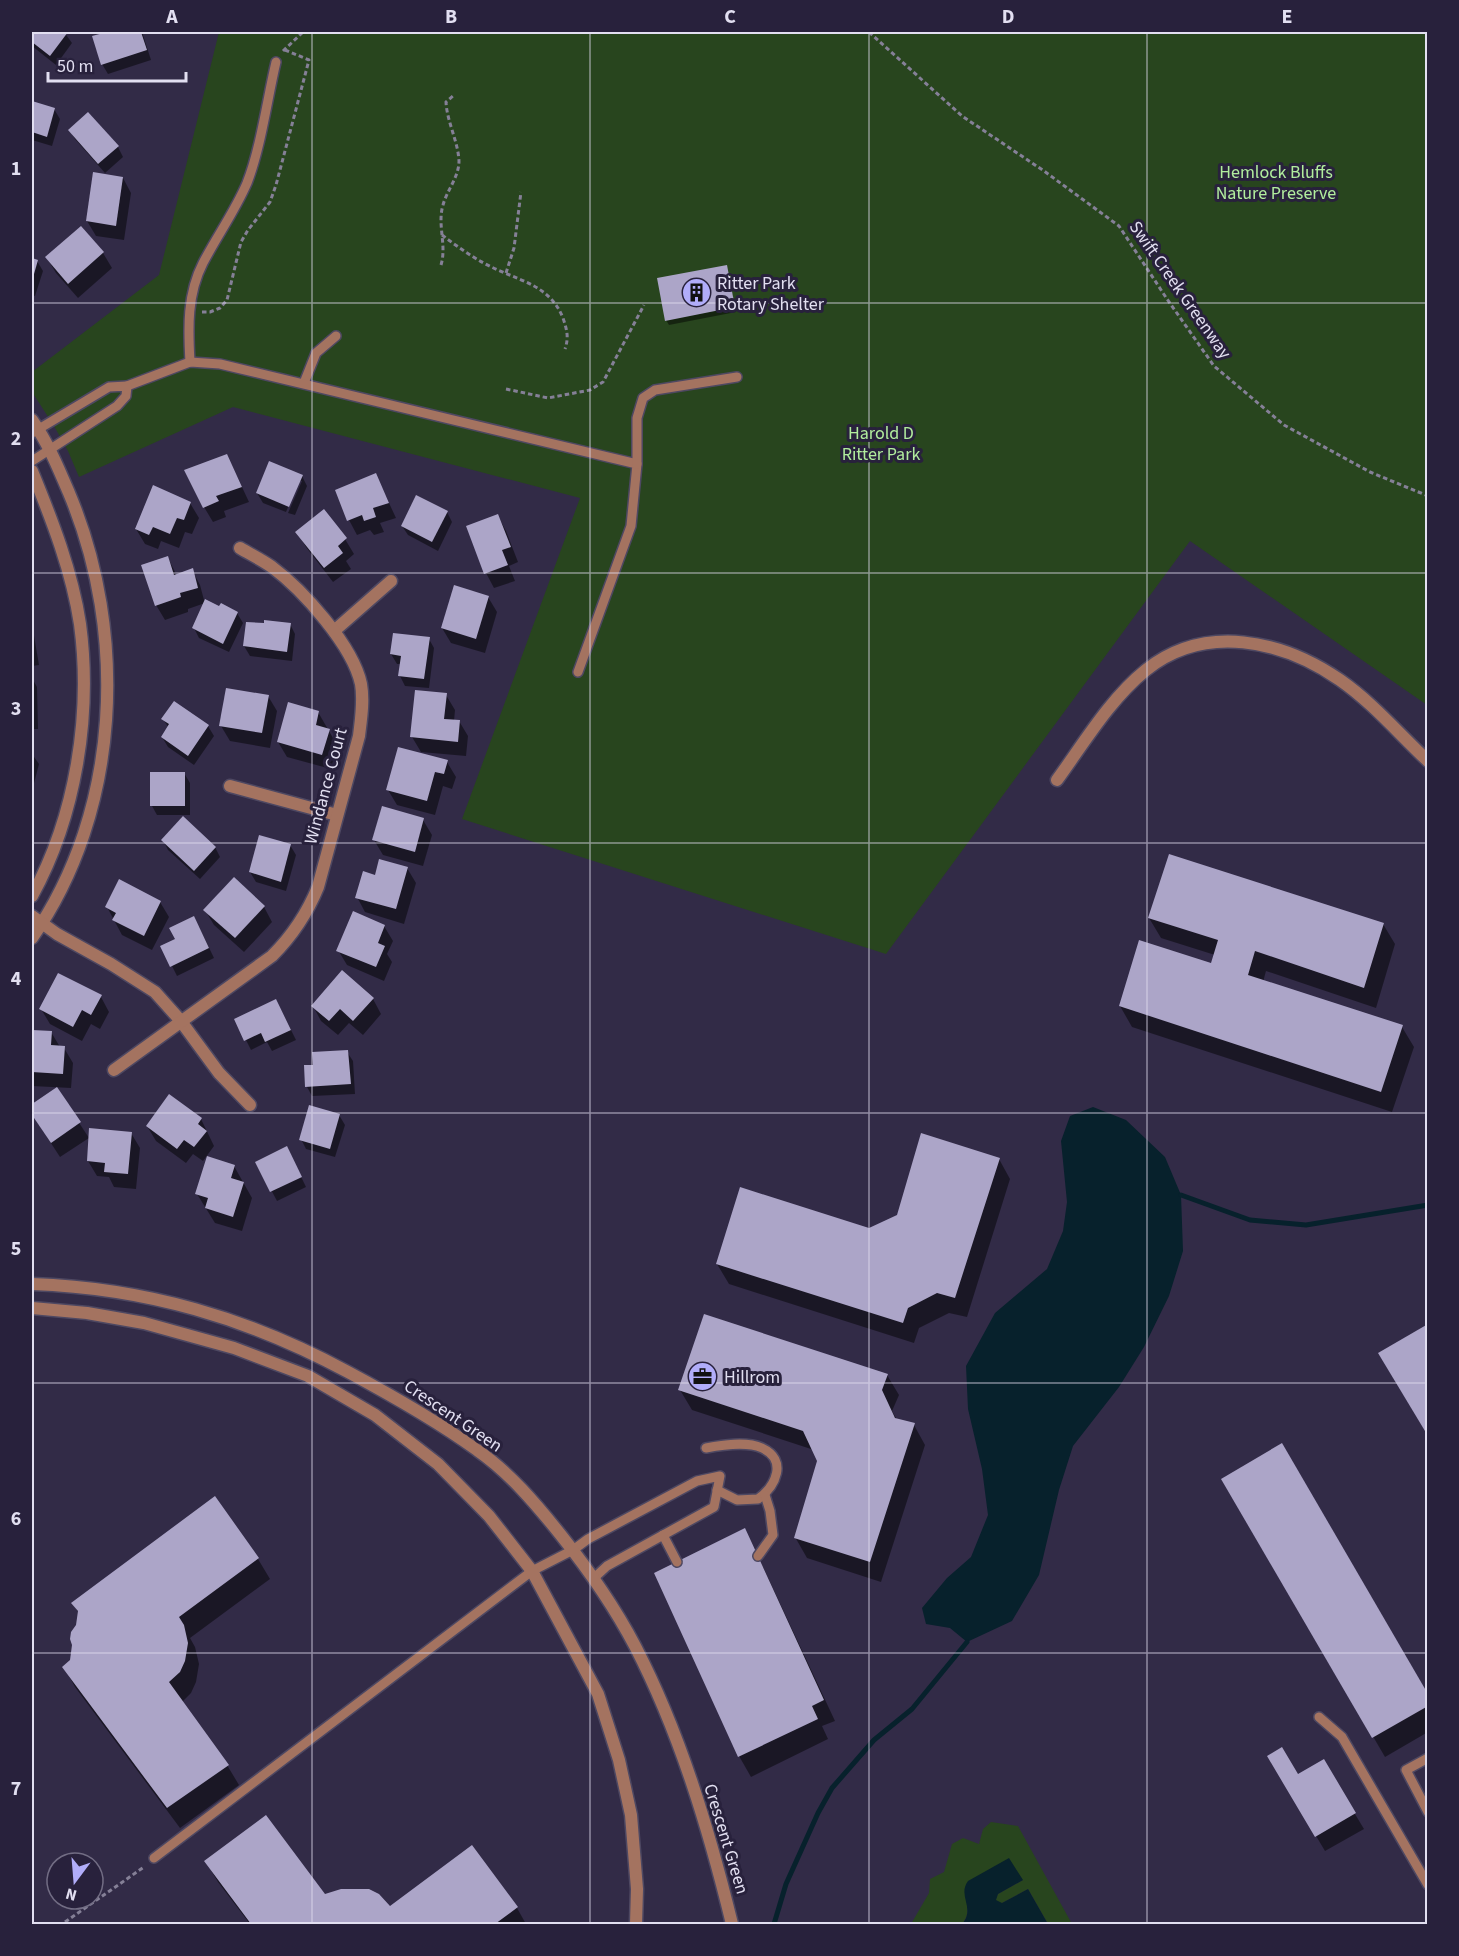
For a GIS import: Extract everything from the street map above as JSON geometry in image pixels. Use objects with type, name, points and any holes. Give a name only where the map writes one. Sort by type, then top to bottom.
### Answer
[{"type":"street","points":[[32,938],[37,920],[68,872],[86,826],[102,748],[108,670],[99,590],[81,520],[51,450],[33,427]]},
{"type":"street","points":[[32,471],[56,529],[80,624],[82,693],[80,743],[72,788],[52,855],[32,896]]},
{"type":"street","name":"Windance Court","points":[[114,1070],[159,1039],[180,1020],[272,956],[288,940],[310,906],[318,886],[359,735],[361,685],[354,663],[334,631],[279,574],[240,548]]},
{"type":"street","points":[[334,631],[391,581]]},
{"type":"street","points":[[1057,780],[1122,694],[1145,671],[1165,657],[1186,647],[1230,641],[1258,644],[1290,654],[1342,681],[1428,761]]},
{"type":"street","points":[[230,786],[337,814]]},
{"type":"street","points":[[37,920],[155,992],[180,1020],[219,1073],[250,1105]]},
{"type":"street","name":"Crescent Green","points":[[32,1284],[78,1287],[186,1305],[263,1330],[323,1358],[402,1402],[478,1450],[513,1481],[544,1514],[594,1578],[636,1647],[670,1721],[707,1834],[732,1924]]},
{"type":"street","points":[[32,1308],[87,1313],[144,1323],[234,1348],[309,1376],[375,1415],[438,1464],[489,1516],[532,1571],[598,1694],[632,1815],[637,1888],[636,1924]]},
{"type":"lane","points":[[190,362],[188,329],[193,289],[202,264],[235,208],[247,182],[276,62]]},
{"type":"lane","points":[[304,383],[316,353],[336,336]]},
{"type":"lane","points":[[33,427],[109,387],[127,386],[190,362],[220,364],[304,383],[638,464]]},
{"type":"lane","points":[[578,672],[630,526],[638,464],[637,418],[643,399],[655,390],[737,377]]},
{"type":"lane","points":[[32,461],[117,406],[126,396],[127,386]]},
{"type":"lane","points":[[706,1448],[733,1444],[761,1448],[774,1458],[778,1470],[774,1484],[765,1495],[758,1499],[737,1500],[717,1490]]},
{"type":"lane","points":[[154,1858],[532,1571],[697,1481],[720,1476],[714,1507],[607,1566],[594,1578]]},
{"type":"lane","points":[[758,1556],[773,1535],[765,1495]]},
{"type":"lane","points":[[663,1535],[677,1562]]},
{"type":"lane","points":[[1319,1718],[1342,1737],[1428,1885]]},
{"type":"lane","points":[[1428,1758],[1406,1770],[1428,1812]]},
{"type":"path","points":[[276,62],[284,50],[303,32]]},
{"type":"path","name":"Swift Creek Greenway","points":[[869,32],[962,116],[1044,171],[1119,226],[1214,366],[1284,425],[1370,472],[1428,496]]},
{"type":"path","points":[[200,312],[210,312],[220,308],[227,300],[241,243],[270,202],[276,185],[309,60],[284,50]]},
{"type":"path","points":[[441,265],[444,256],[440,219],[443,204],[457,174],[459,161],[447,113],[446,102],[453,96]]},
{"type":"path","points":[[506,273],[511,262],[521,192]]},
{"type":"path","points":[[442,235],[496,269],[535,285],[550,296],[559,308],[565,323],[569,338],[565,349]]},
{"type":"path","points":[[506,389],[548,398],[590,390],[603,382],[644,305]]},
{"type":"path","points":[[65,1922],[146,1866]]},
{"type":"green space","name":"Harold D Ritter Park","points":[[219,32],[1427,32],[1427,705],[1190,541],[886,954],[462,819],[580,498],[233,407],[79,477],[68,451],[32,392],[32,372],[159,275]]},
{"type":"green space","points":[[991,1822],[1018,1826],[1072,1924],[1048,1924],[1028,1889],[1002,1903],[997,1903],[995,1900],[998,1894],[1023,1880],[965,1896],[968,1911],[962,1924],[911,1924],[929,1893],[930,1879],[944,1872],[952,1844],[963,1838],[979,1844],[983,1829]]},
{"type":"water","points":[[1093,1107],[1126,1120],[1165,1157],[1181,1195],[1183,1251],[1169,1296],[1144,1347],[1119,1387],[1073,1446],[1059,1490],[1039,1575],[1012,1621],[967,1642],[950,1628],[926,1624],[922,1608],[947,1578],[971,1557],[988,1515],[982,1469],[968,1409],[966,1366],[995,1313],[1047,1269],[1063,1231],[1067,1202],[1061,1141],[1070,1116]]},
{"type":"water","points":[[1009,1858],[1023,1880],[998,1894],[996,1900],[1002,1903],[1028,1889],[1048,1924],[962,1924],[967,1913],[964,1892],[968,1881]]},
{"type":"building","points":[[32,32],[68,32],[50,56],[32,42]]},
{"type":"building","points":[[107,32],[141,32],[147,50],[101,65],[92,36]]},
{"type":"building","points":[[32,101],[55,108],[47,137],[32,132]]},
{"type":"building","points":[[88,112],[119,146],[98,164],[68,130]]},
{"type":"building","points":[[93,172],[123,177],[116,226],[86,221]]},
{"type":"building","points":[[81,226],[104,252],[68,284],[45,257]]},
{"type":"building","points":[[32,258],[38,260],[32,281]]},
{"type":"building","name":"Ritter Park Rotary Shelter","points":[[727,265],[735,307],[665,321],[657,278]]},
{"type":"building","points":[[227,454],[242,487],[216,496],[219,501],[203,508],[184,470]]},
{"type":"building","points":[[269,461],[303,475],[289,507],[256,493]]},
{"type":"building","points":[[376,473],[389,503],[373,508],[376,517],[364,521],[362,515],[347,521],[335,490]]},
{"type":"building","points":[[153,485],[191,502],[184,520],[177,518],[170,534],[153,527],[149,535],[135,529]]},
{"type":"building","points":[[416,495],[448,511],[432,542],[401,526]]},
{"type":"building","points":[[324,509],[347,538],[338,546],[343,553],[324,568],[295,532]]},
{"type":"building","points":[[498,514],[511,547],[502,550],[508,565],[484,574],[466,526]]},
{"type":"building","points":[[168,556],[174,575],[193,568],[198,588],[180,593],[181,597],[155,606],[141,565]]},
{"type":"building","points":[[454,585],[489,596],[476,639],[441,628]]},
{"type":"building","points":[[205,599],[219,606],[221,603],[238,612],[223,644],[192,628]]},
{"type":"building","points":[[264,620],[291,623],[287,652],[243,646],[246,622],[264,623]]},
{"type":"building","points":[[393,633],[430,637],[424,679],[398,676],[401,656],[390,654]]},
{"type":"building","points":[[226,688],[269,695],[262,733],[219,726]]},
{"type":"building","points":[[415,690],[447,693],[444,719],[460,720],[458,742],[410,737]]},
{"type":"building","points":[[174,701],[209,725],[188,756],[161,737],[169,724],[161,719]]},
{"type":"building","points":[[288,702],[319,711],[316,725],[330,729],[322,755],[277,742]]},
{"type":"building","points":[[398,747],[448,760],[444,774],[435,772],[427,801],[386,790]]},
{"type":"building","points":[[150,772],[185,772],[185,806],[150,806]]},
{"type":"building","points":[[382,806],[424,818],[415,852],[372,840]]},
{"type":"building","points":[[183,816],[216,847],[194,871],[161,840]]},
{"type":"building","points":[[259,835],[291,844],[281,882],[249,872]]},
{"type":"building","points":[[1169,854],[1384,923],[1364,988],[1255,951],[1248,975],[1403,1025],[1381,1092],[1119,1006],[1139,940],[1211,963],[1218,940],[1148,918]]},
{"type":"building","points":[[379,859],[408,867],[396,909],[355,898],[363,871],[375,875]]},
{"type":"building","points":[[234,877],[265,906],[235,938],[203,910]]},
{"type":"building","points":[[119,879],[161,901],[144,936],[112,920],[116,913],[105,907]]},
{"type":"building","points":[[353,911],[385,925],[378,943],[385,946],[376,967],[336,951]]},
{"type":"building","points":[[194,916],[209,948],[170,967],[160,946],[175,939],[169,928]]},
{"type":"building","points":[[342,970],[374,998],[353,1021],[340,1009],[329,1021],[311,1006]]},
{"type":"building","points":[[58,973],[102,995],[91,1015],[82,1010],[73,1027],[39,1009]]},
{"type":"building","points":[[276,999],[291,1030],[265,1042],[261,1033],[244,1041],[234,1019]]},
{"type":"building","points":[[32,1030],[52,1031],[51,1045],[65,1046],[63,1074],[32,1072]]},
{"type":"building","points":[[348,1050],[351,1084],[305,1087],[304,1065],[313,1065],[312,1052]]},
{"type":"building","points":[[57,1087],[81,1122],[51,1143],[32,1115],[32,1104]]},
{"type":"building","points":[[169,1094],[202,1118],[198,1124],[207,1131],[194,1147],[184,1140],[177,1149],[146,1126]]},
{"type":"building","points":[[309,1105],[340,1114],[330,1149],[299,1140]]},
{"type":"building","points":[[89,1128],[132,1132],[128,1174],[104,1172],[105,1163],[87,1161]]},
{"type":"building","points":[[921,1133],[1000,1158],[955,1298],[937,1293],[908,1308],[903,1323],[716,1264],[740,1187],[869,1228],[897,1215]]},
{"type":"building","points":[[287,1146],[302,1177],[270,1192],[255,1162]]},
{"type":"building","points":[[207,1156],[235,1165],[231,1178],[244,1182],[233,1217],[205,1208],[208,1198],[195,1194]]},
{"type":"building","points":[[704,1314],[888,1374],[882,1390],[895,1418],[915,1423],[870,1562],[794,1538],[817,1461],[803,1431],[678,1390]]},
{"type":"building","points":[[1428,1324],[1428,1436],[1378,1353]]},
{"type":"building","points":[[1282,1443],[1428,1694],[1428,1706],[1372,1738],[1221,1479]]},
{"type":"building","points":[[215,1496],[259,1558],[179,1617],[184,1625],[188,1643],[185,1661],[180,1672],[169,1682],[229,1765],[167,1808],[62,1667],[70,1660],[71,1632],[76,1625],[78,1611],[71,1603]]},
{"type":"building","points":[[745,1528],[824,1700],[812,1706],[818,1719],[738,1757],[654,1573]]},
{"type":"building","points":[[1282,1747],[1298,1774],[1324,1759],[1356,1813],[1315,1837],[1267,1756]]},
{"type":"building","points":[[266,1815],[325,1894],[341,1889],[369,1889],[379,1894],[390,1906],[472,1845],[518,1907],[495,1924],[251,1924],[204,1861]]},
{"type":"waterway","points":[[1181,1195],[1250,1220],[1306,1225],[1428,1205]]},
{"type":"waterway","points":[[774,1924],[786,1884],[818,1813],[832,1788],[874,1740],[912,1709],[967,1642]]},
{"type":"place","name":"Ritter Park Rotary Shelter","points":[[696,293]]},
{"type":"place","name":"Hillrom","points":[[703,1377]]},
{"type":"park label","name":"Hemlock Bluffs Nature Preserve","points":[[1276,182]]}]
